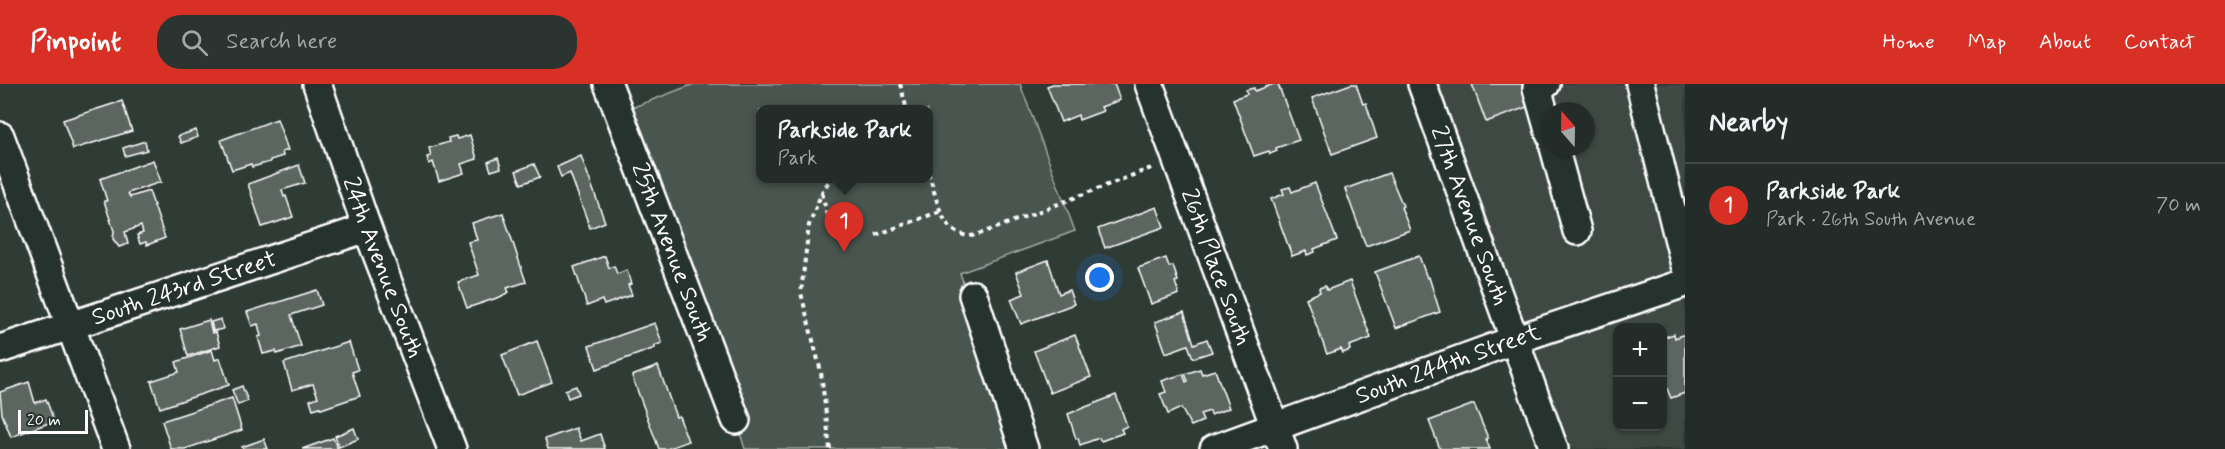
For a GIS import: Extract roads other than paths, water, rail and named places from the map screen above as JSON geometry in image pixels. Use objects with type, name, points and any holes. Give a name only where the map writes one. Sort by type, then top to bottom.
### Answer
[{"type":"street","name":"24th Avenue South","points":[[317,84],[367,228],[452,449]]},
{"type":"street","name":"25th Avenue South","points":[[608,84],[736,420]]},
{"type":"street","name":"26th Place South","points":[[1149,84],[1279,438]]},
{"type":"street","name":"27th Avenue South","points":[[1422,84],[1554,449]]},
{"type":"street","points":[[1640,84],[1685,265]]},
{"type":"street","points":[[1540,85],[1543,102]]},
{"type":"street","points":[[0,136],[116,449]]},
{"type":"street","points":[[1556,156],[1577,231]]},
{"type":"street","name":"South 243rd Street","points":[[0,349],[367,228]]},
{"type":"street","name":"South 244th Street","points":[[1214,449],[1279,438],[1514,340],[1685,283]]},
{"type":"street","points":[[973,295],[1024,449]]},
{"type":"place","name":"Parkside Park","points":[[844,252]]}]
